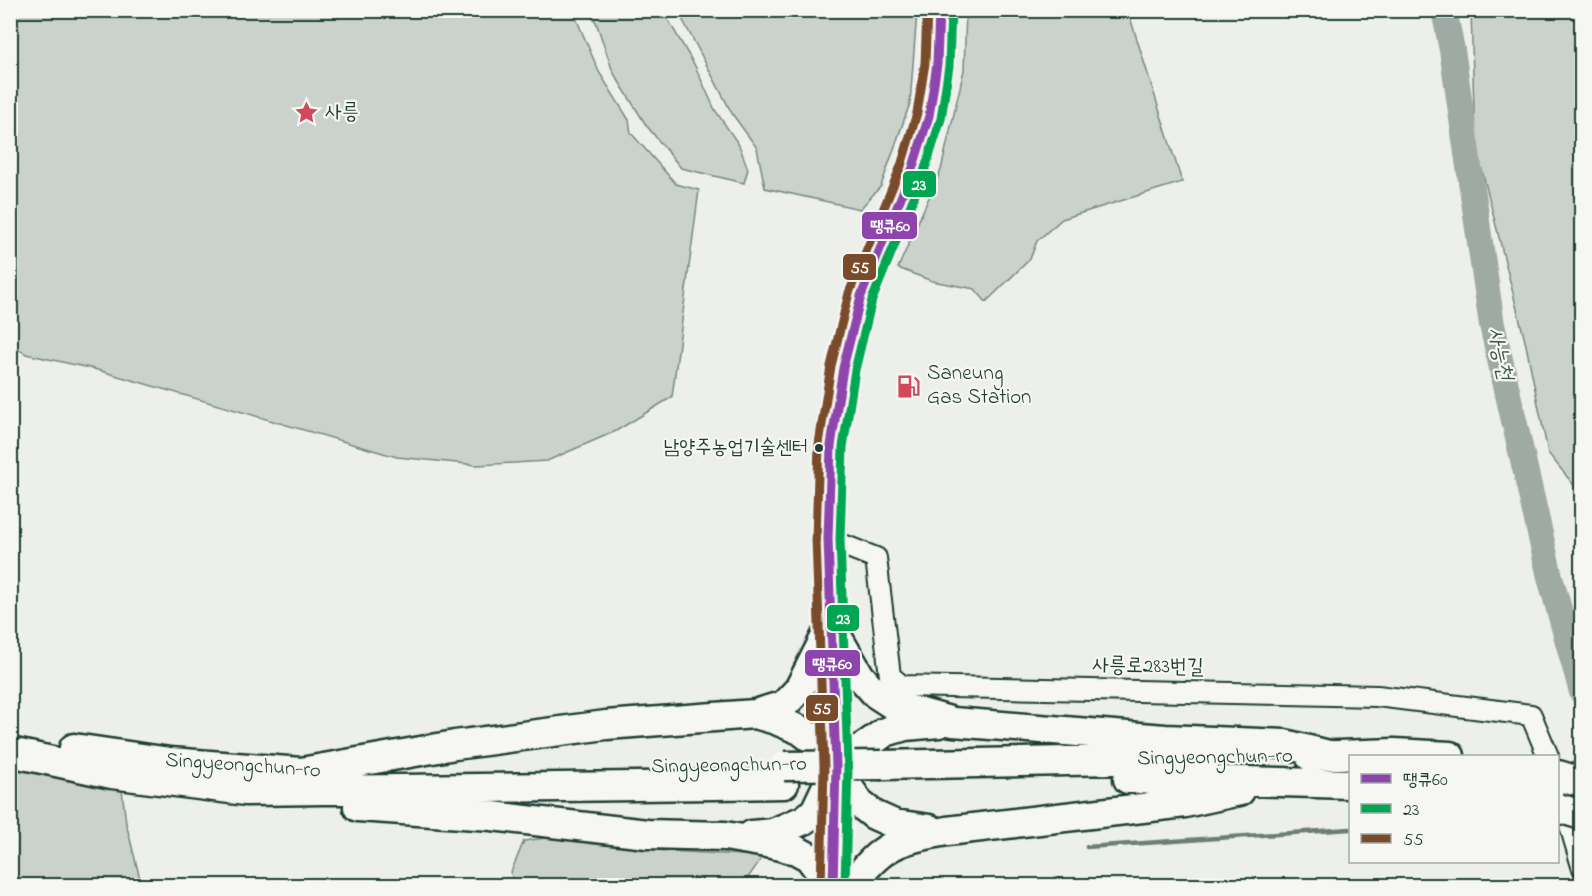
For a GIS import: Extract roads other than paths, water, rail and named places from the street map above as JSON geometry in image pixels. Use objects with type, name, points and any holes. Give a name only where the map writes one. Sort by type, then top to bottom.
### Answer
[{"type":"highway","points":[[301,772],[455,745],[606,725],[755,714],[784,705],[799,689],[831,626]]},
{"type":"highway","points":[[831,626],[860,676],[876,694],[892,705],[953,722]]},
{"type":"highway","points":[[755,714],[800,730],[819,744],[861,804],[874,815],[894,824],[946,831]]},
{"type":"highway","points":[[246,791],[345,806],[492,816],[647,834],[725,836],[773,833],[804,820],[814,811],[836,767],[885,732],[905,726],[953,722],[1165,739],[1285,744],[1329,755]]},
{"type":"highway","name":"Singyeongchun-ro","points":[[10,734],[50,744],[170,762],[301,772],[1177,778],[1349,784]]},
{"type":"highway","name":"Singyeongchun-ro","points":[[10,752],[112,774],[246,791],[784,775]]},
{"type":"highway","name":"Singyeongchun-ro","points":[[883,775],[1329,755],[1394,753],[1431,755]]},
{"type":"highway","points":[[1559,776],[1581,782]]},
{"type":"highway","points":[[851,885],[876,855],[889,846],[908,838],[946,831],[1185,803],[1280,782]]},
{"type":"highway","points":[[1559,809],[1581,815]]},
{"type":"highway","points":[[725,836],[796,850],[809,857],[819,869],[824,885]]},
{"type":"street","points":[[833,885],[836,767],[828,539],[831,446],[843,368],[852,329],[871,270],[924,135],[937,64],[939,10]]},
{"type":"street","name":"사릉로283번길","points":[[828,539],[876,558],[890,676],[902,686],[1377,696],[1531,715],[1548,755]]},
{"type":"street","points":[[1559,792],[1581,866]]},
{"type":"waterway","name":"사능천","points":[[1444,10],[1452,50],[1492,325],[1550,577],[1582,692]]},
{"type":"waterway","points":[[1087,847],[1349,829]]},
{"type":"place","name":"사릉","points":[[307,113]]},
{"type":"place","name":"Saneung Gas Station","points":[[909,386]]},
{"type":"place","name":"남양주농업기술센터","points":[[819,448]]}]
